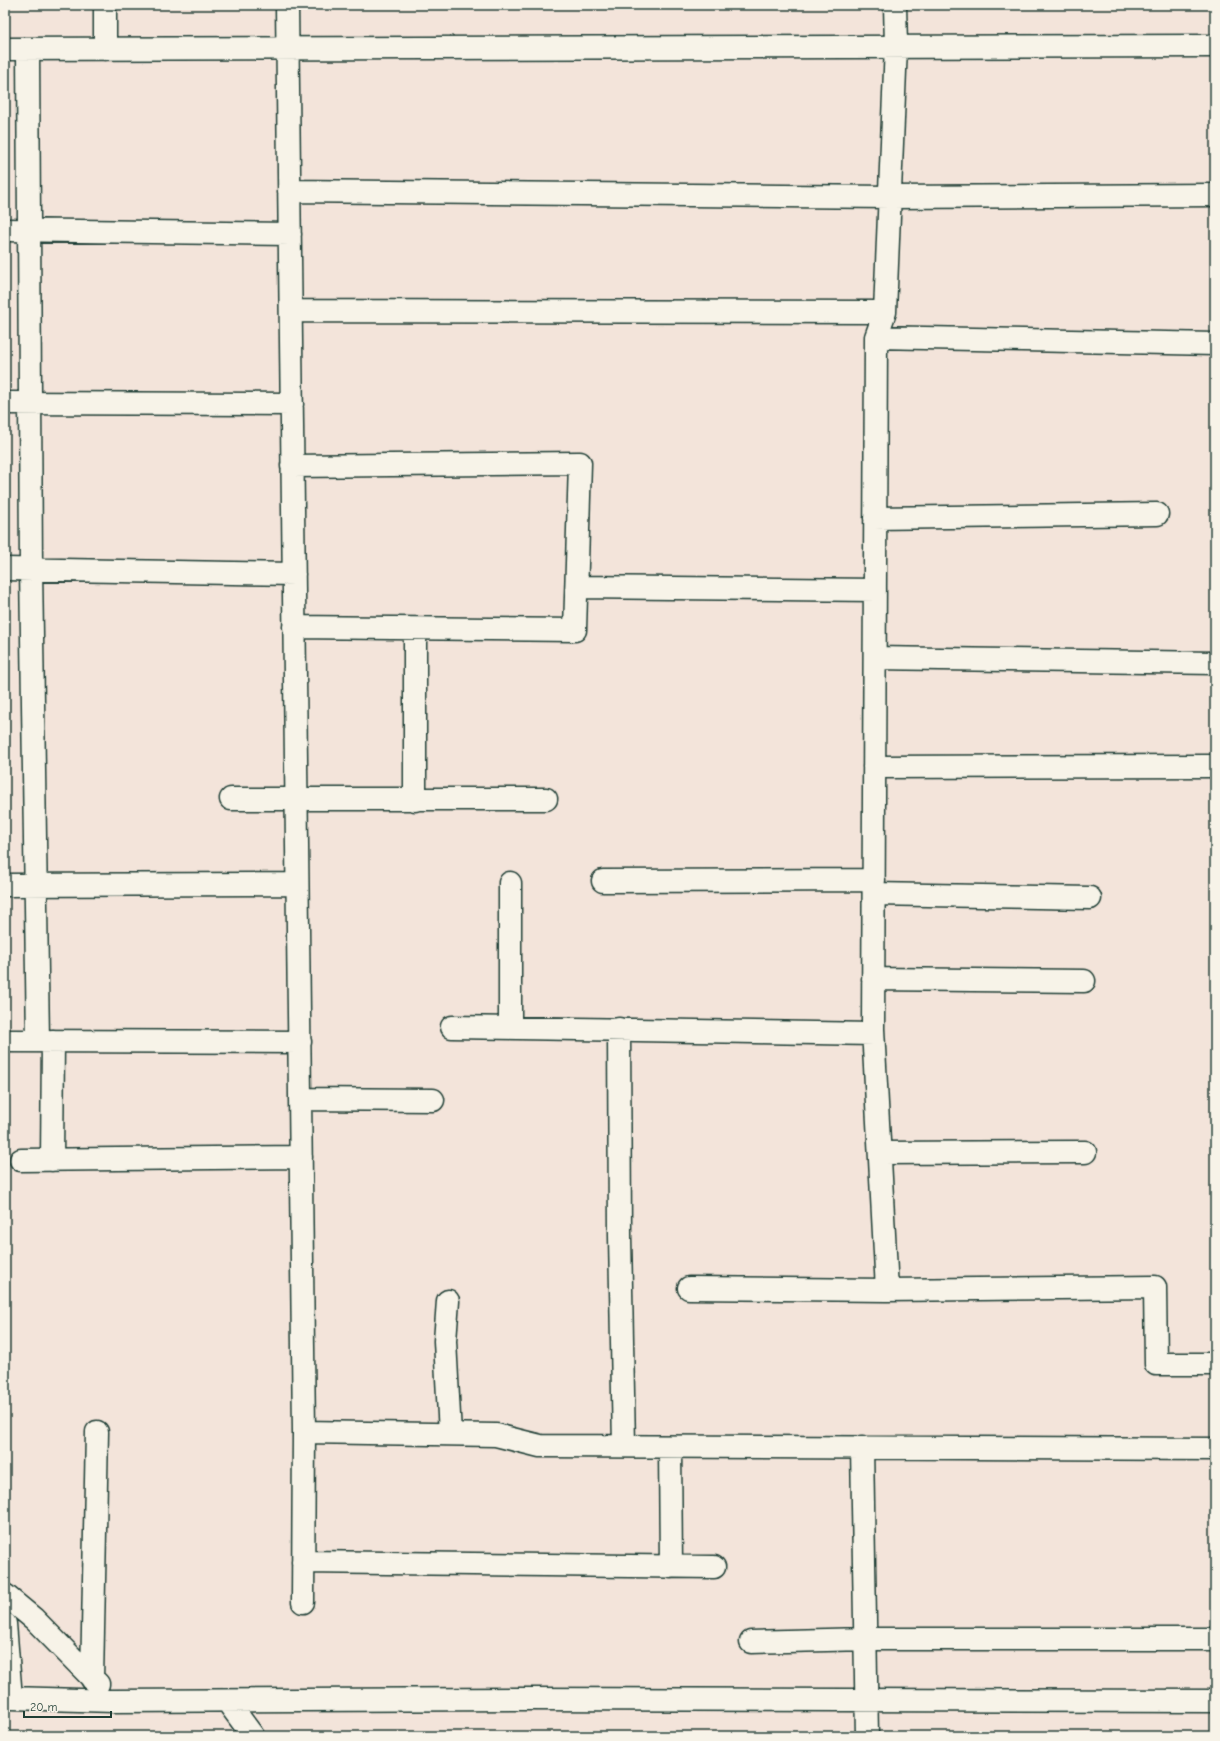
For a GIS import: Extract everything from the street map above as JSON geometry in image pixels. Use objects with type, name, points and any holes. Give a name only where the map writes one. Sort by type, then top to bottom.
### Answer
[{"type":"street","points":[[105,5],[106,49]]},
{"type":"street","points":[[287,5],[304,1432],[303,1602]]},
{"type":"street","points":[[887,1290],[873,1034],[876,337],[885,312],[896,46],[895,5]]},
{"type":"street","points":[[5,49],[1215,46]]},
{"type":"street","points":[[28,49],[31,569],[36,885],[52,1160]]},
{"type":"street","points":[[289,191],[890,197],[1215,195]]},
{"type":"street","points":[[5,230],[290,234]]},
{"type":"street","points":[[291,311],[885,312]]},
{"type":"street","points":[[876,337],[1215,344]]},
{"type":"street","points":[[5,403],[292,404]]},
{"type":"street","points":[[292,466],[580,463],[576,630],[294,627]]},
{"type":"street","points":[[875,518],[1157,514]]},
{"type":"street","points":[[5,569],[294,574]]},
{"type":"street","points":[[577,586],[875,590]]},
{"type":"street","points":[[415,629],[415,800]]},
{"type":"street","points":[[875,658],[1215,663]]},
{"type":"street","points":[[874,767],[1215,766]]},
{"type":"street","points":[[231,799],[546,800]]},
{"type":"street","points":[[603,881],[874,887],[1090,898]]},
{"type":"street","points":[[5,885],[297,884]]},
{"type":"street","points":[[510,884],[510,1028]]},
{"type":"street","points":[[873,979],[1084,982]]},
{"type":"street","points":[[452,1027],[873,1034]]},
{"type":"street","points":[[619,1029],[620,1228],[624,1446]]},
{"type":"street","points":[[5,1041],[300,1042]]},
{"type":"street","points":[[300,1099],[434,1100]]},
{"type":"street","points":[[880,1153],[1085,1152]]},
{"type":"street","points":[[22,1160],[301,1157]]},
{"type":"street","points":[[689,1288],[887,1290],[1155,1287],[1156,1364],[1215,1364]]},
{"type":"street","points":[[448,1301],[445,1341],[450,1434]]},
{"type":"street","points":[[92,1679],[97,1432]]},
{"type":"street","points":[[304,1432],[496,1435],[540,1446],[1215,1449]]},
{"type":"street","points":[[670,1447],[671,1567]]},
{"type":"street","points":[[862,1447],[867,1736]]},
{"type":"street","points":[[303,1562],[714,1567]]},
{"type":"street","points":[[5,1595],[34,1619],[114,1701]]},
{"type":"street","points":[[5,1624],[11,1698],[114,1701],[1215,1701]]},
{"type":"street","points":[[751,1642],[866,1639],[1215,1639]]},
{"type":"street","points":[[227,1701],[253,1736]]}]
